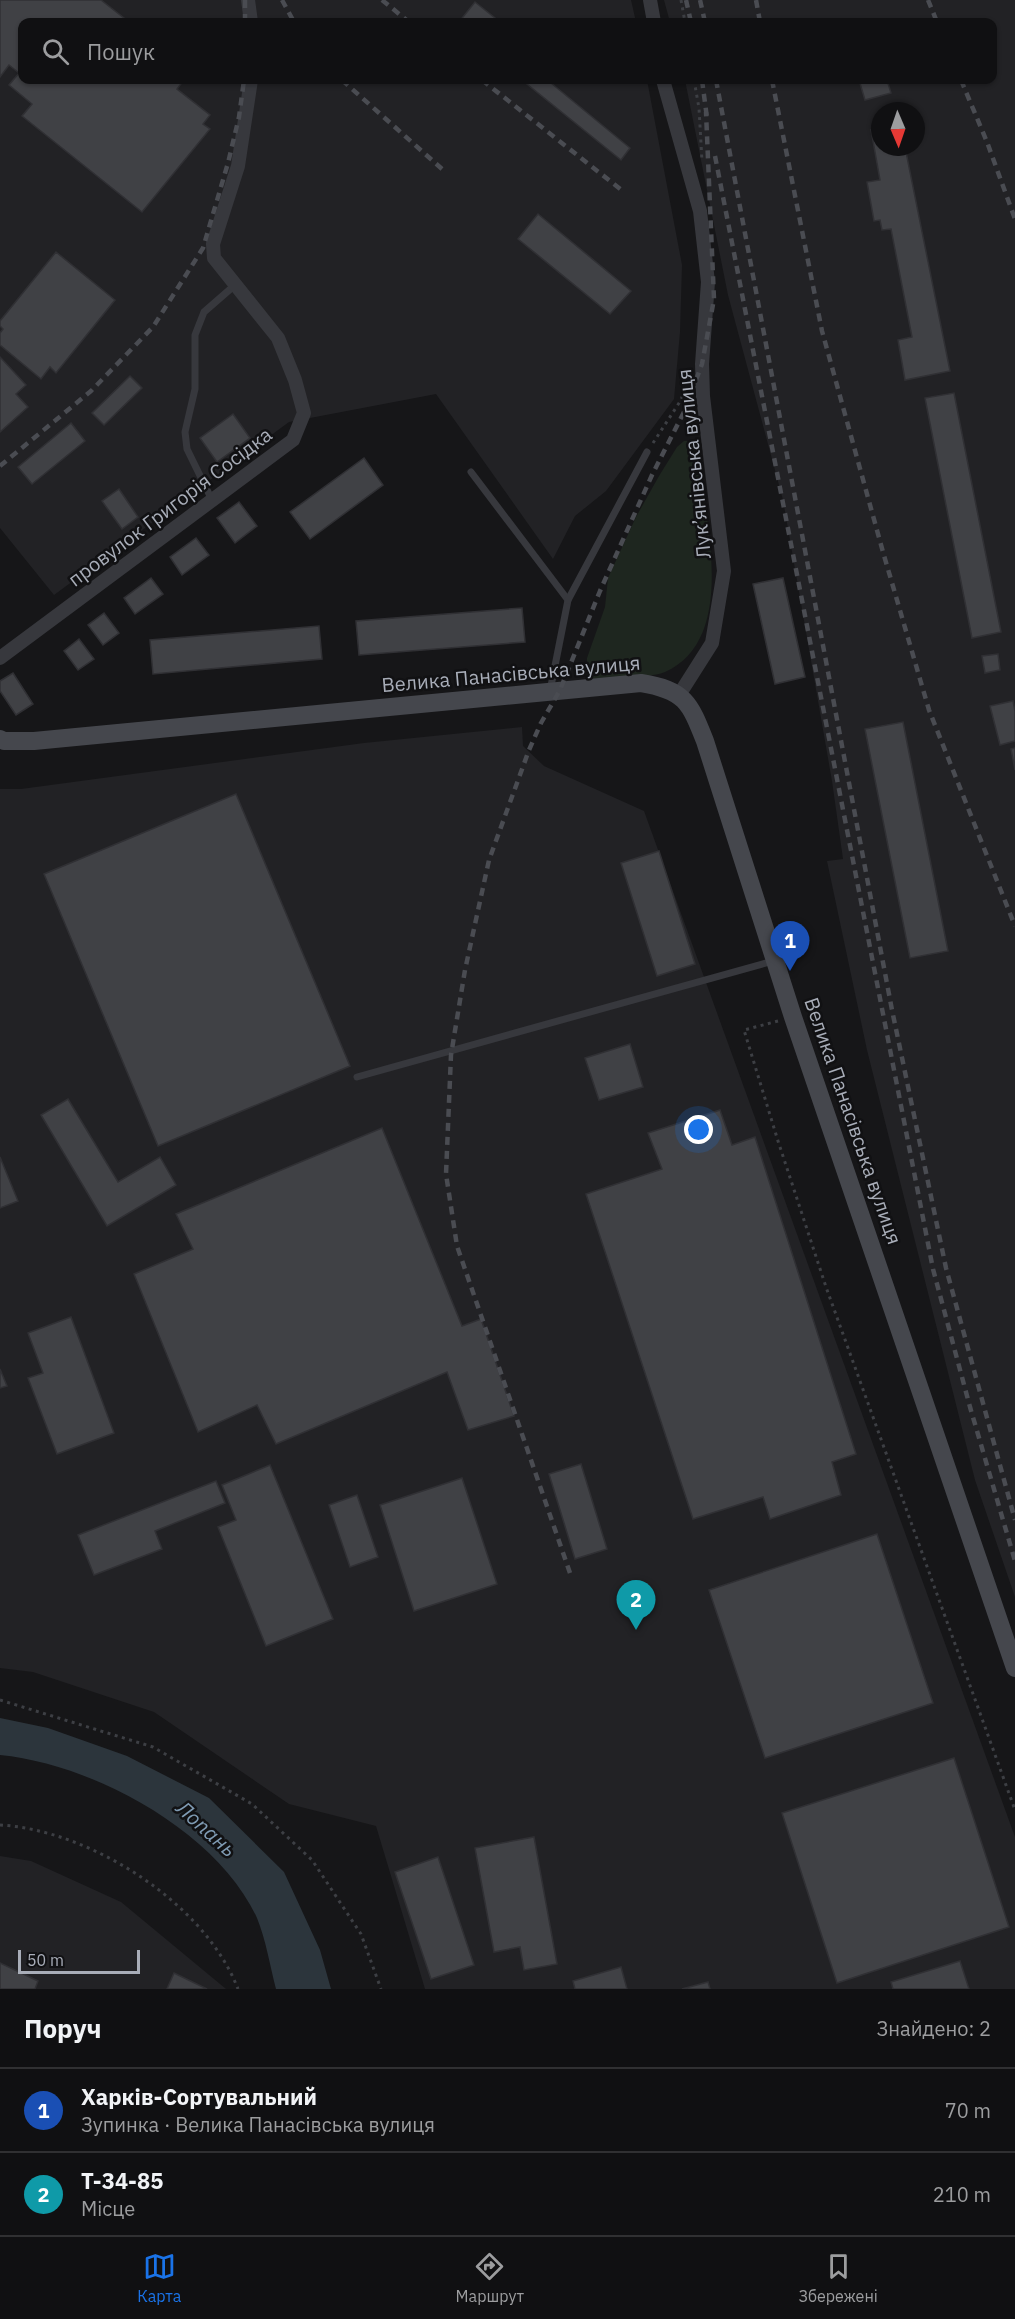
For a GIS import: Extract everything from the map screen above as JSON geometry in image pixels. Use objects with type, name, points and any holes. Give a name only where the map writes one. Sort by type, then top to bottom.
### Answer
[{"type":"street","points":[[248,0],[250,18]]},
{"type":"street","points":[[650,0],[653,18]]},
{"type":"street","name":"провулок Григорія Сосідка","points":[[0,658],[293,440],[304,413],[295,380],[278,338],[214,258],[213,244],[238,166],[250,84]]},
{"type":"street","name":"Лук’янівська вулиця","points":[[664,84],[700,211],[708,282],[702,364],[703,396],[724,571],[712,643],[679,695]]},
{"type":"street","name":"Велика Панасівська вулиця","points":[[0,739],[34,741],[641,683],[661,686],[679,695],[693,710],[705,741],[775,960],[1015,1668]]},
{"type":"lane","points":[[212,500],[187,449],[185,432],[195,389],[195,335],[204,312],[235,285]]},
{"type":"lane","points":[[550,691],[568,600],[647,452]]},
{"type":"lane","points":[[471,472],[568,600]]},
{"type":"lane","points":[[357,1077],[775,960]]},
{"type":"path","points":[[681,0],[684,18]]},
{"type":"path","points":[[695,84],[699,108],[702,166]]},
{"type":"path","points":[[647,452],[681,400],[689,380]]},
{"type":"path","points":[[783,1019],[744,1030],[778,1142],[830,1298],[1015,1810]]},
{"type":"path","points":[[0,1700],[153,1747],[252,1804],[312,1860],[361,1934],[381,1989]]},
{"type":"path","points":[[0,1825],[18,1826],[67,1838],[139,1874],[192,1918],[231,1972],[238,1989]]},
{"type":"shaded area","points":[[0,0],[631,0],[635,18],[18,18],[18,84],[648,84],[682,265],[680,332],[674,399],[606,491],[575,516],[553,559],[436,394],[289,422],[54,595],[0,528]]},
{"type":"shaded area","points":[[664,0],[1015,0],[1015,1597],[975,1480],[867,1050],[827,861],[843,859],[832,781],[783,500],[728,295],[686,84],[997,84],[997,18],[669,18]]},
{"type":"shaded area","points":[[684,441],[697,441],[709,536],[711,590],[708,615],[700,638],[686,658],[665,672],[640,677],[587,679],[587,658],[605,607],[608,578],[636,517],[677,447]]},
{"type":"shaded area","points":[[522,727],[523,746],[544,766],[644,811],[1015,1837],[1015,1989],[425,1989],[376,1826],[289,1804],[154,1712],[33,1672],[0,1668],[0,789],[21,789],[364,743]]},
{"type":"shaded area","points":[[0,1856],[31,1861],[121,1902],[226,1989],[0,1989]]},
{"type":"water","name":"Лопань","points":[[0,1718],[48,1728],[127,1756],[209,1798],[284,1872],[320,1950],[331,1989],[276,1989],[257,1918],[238,1886],[213,1857],[183,1831],[148,1807],[112,1788],[74,1772],[36,1761],[0,1755]]},
{"type":"building","points":[[0,0],[101,0],[124,18],[18,18],[18,72],[9,65],[0,77]]},
{"type":"building","points":[[475,2],[495,18],[462,18]]},
{"type":"building","points":[[18,74],[18,84],[181,84],[177,89],[210,115],[203,124],[210,129],[142,212],[22,116],[32,104],[9,85]]},
{"type":"building","points":[[527,84],[552,84],[630,148],[621,160]]},
{"type":"building","points":[[860,84],[888,84],[891,93],[865,100]]},
{"type":"building","points":[[876,156],[907,156],[950,371],[905,380],[898,340],[912,337],[891,229],[882,230],[880,220],[874,221],[867,182],[880,180]]},
{"type":"building","points":[[538,214],[631,291],[610,314],[518,239]]},
{"type":"building","points":[[56,252],[115,300],[56,373],[50,367],[41,379],[0,345],[0,333],[3,329],[0,321]]},
{"type":"building","points":[[0,357],[26,385],[16,394],[28,407],[0,432]]},
{"type":"building","points":[[130,376],[142,388],[104,425],[92,413]]},
{"type":"building","points":[[954,393],[1001,632],[972,638],[925,398]]},
{"type":"building","points":[[233,414],[250,438],[217,462],[200,438]]},
{"type":"building","points":[[71,423],[85,441],[32,484],[18,467]]},
{"type":"building","points":[[364,458],[383,485],[310,539],[290,512]]},
{"type":"building","points":[[119,489],[138,517],[122,529],[102,501]]},
{"type":"building","points":[[239,502],[257,526],[235,543],[217,518]]},
{"type":"building","points":[[196,538],[209,555],[182,575],[170,557]]},
{"type":"building","points":[[151,578],[163,594],[135,614],[124,598]]},
{"type":"building","points":[[783,578],[805,677],[775,684],[753,584]]},
{"type":"building","points":[[522,608],[525,642],[359,655],[356,621]]},
{"type":"building","points":[[104,613],[119,633],[103,645],[88,625]]},
{"type":"building","points":[[319,626],[322,659],[153,674],[150,640]]},
{"type":"building","points":[[79,639],[94,659],[78,670],[64,651]]},
{"type":"building","points":[[998,654],[1000,670],[985,673],[982,656]]},
{"type":"building","points":[[13,673],[33,704],[16,715],[0,691],[0,681]]},
{"type":"building","points":[[1013,701],[1015,741],[1000,745],[990,706]]},
{"type":"building","points":[[903,722],[948,951],[910,958],[865,729]]},
{"type":"building","points":[[1015,748],[1015,770],[1011,749]]},
{"type":"building","points":[[236,794],[350,1066],[158,1146],[44,874]]},
{"type":"building","points":[[659,851],[695,964],[657,976],[621,863]]},
{"type":"building","points":[[630,1044],[643,1087],[599,1100],[585,1058]]},
{"type":"building","points":[[68,1099],[118,1182],[160,1157],[176,1185],[107,1226],[41,1115]]},
{"type":"building","points":[[720,1110],[732,1145],[755,1137],[856,1454],[832,1462],[841,1495],[770,1519],[763,1497],[693,1519],[586,1194],[662,1169],[648,1133]]},
{"type":"building","points":[[382,1128],[462,1326],[481,1319],[514,1416],[468,1430],[447,1372],[276,1444],[257,1405],[198,1432],[134,1274],[193,1249],[176,1214]]},
{"type":"building","points":[[0,1157],[18,1201],[0,1208]]},
{"type":"building","points":[[71,1317],[114,1433],[57,1454],[28,1378],[43,1373],[28,1333]]},
{"type":"building","points":[[0,1369],[7,1386],[0,1388]]},
{"type":"building","points":[[581,1464],[607,1549],[575,1559],[549,1474]]},
{"type":"building","points":[[270,1465],[333,1619],[266,1646],[218,1527],[236,1520],[222,1485]]},
{"type":"building","points":[[462,1478],[497,1584],[414,1611],[380,1505]]},
{"type":"building","points":[[216,1481],[225,1503],[155,1531],[162,1549],[94,1575],[78,1535]]},
{"type":"building","points":[[357,1495],[378,1557],[350,1567],[329,1505]]},
{"type":"building","points":[[877,1534],[933,1703],[765,1758],[709,1590]]},
{"type":"building","points":[[954,1758],[1009,1927],[837,1983],[782,1813]]},
{"type":"building","points":[[534,1837],[557,1964],[524,1970],[520,1947],[494,1952],[475,1848]]},
{"type":"building","points":[[438,1857],[474,1965],[431,1979],[395,1872]]},
{"type":"building","points":[[960,1961],[969,1989],[893,1989],[891,1982]]},
{"type":"building","points":[[0,1963],[38,1981],[35,1989],[0,1989]]},
{"type":"building","points":[[621,1967],[627,1989],[575,1989],[573,1981]]},
{"type":"building","points":[[174,1973],[207,1989],[167,1989]]},
{"type":"building","points":[[708,1982],[710,1989],[682,1989]]},
{"type":"railway","points":[[245,0],[245,18]]},
{"type":"railway","points":[[282,0],[292,18]]},
{"type":"railway","points":[[382,0],[404,18]]},
{"type":"railway","points":[[686,0],[690,18]]},
{"type":"railway","points":[[700,0],[704,18]]},
{"type":"railway","points":[[756,0],[759,18]]},
{"type":"railway","points":[[928,0],[935,18]]},
{"type":"railway","points":[[0,466],[91,391],[153,327],[203,248],[228,163],[239,117],[243,84]]},
{"type":"railway","points":[[346,84],[442,169]]},
{"type":"railway","points":[[487,84],[624,192]]},
{"type":"railway","points":[[703,84],[707,118]]},
{"type":"railway","points":[[717,84],[892,1010],[946,1268],[1015,1520]]},
{"type":"railway","points":[[773,84],[822,331],[883,552],[929,710],[1015,926]]},
{"type":"railway","points":[[963,84],[1015,219]]},
{"type":"railway","points":[[570,1573],[457,1246],[446,1174],[451,1055],[465,970],[489,860],[529,750],[560,690],[600,591],[652,475],[684,412],[702,364],[714,299],[706,112]]},
{"type":"railway","points":[[715,156],[933,1269],[1015,1561]]},
{"type":"place","name":"Харків-Сортувальний","points":[[790,971]]},
{"type":"place","name":"Т-34-85","points":[[636,1630]]}]
